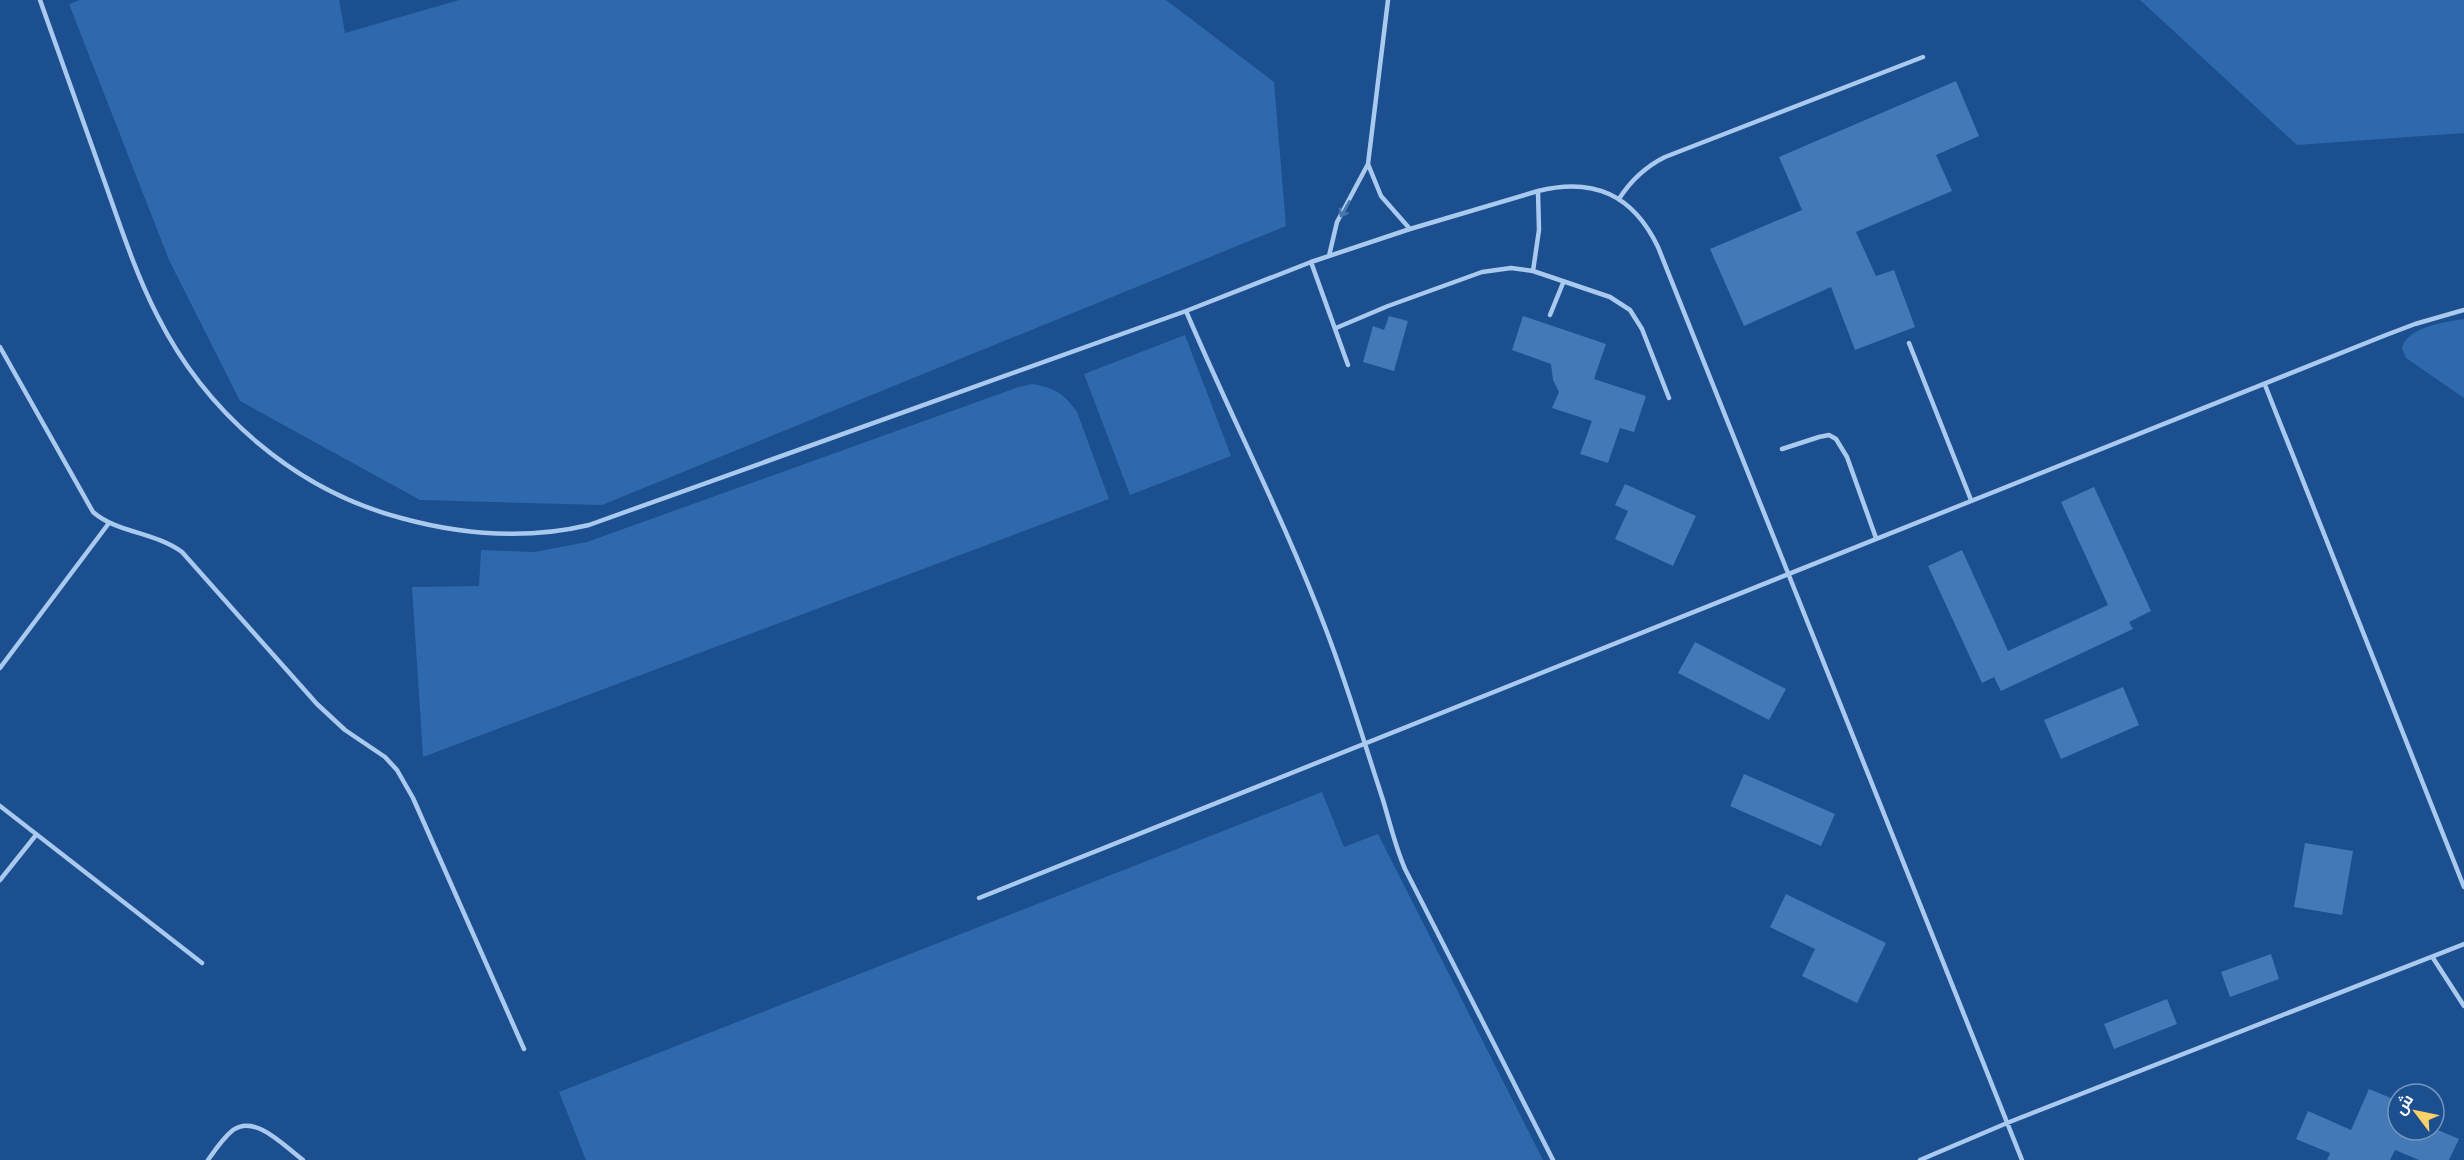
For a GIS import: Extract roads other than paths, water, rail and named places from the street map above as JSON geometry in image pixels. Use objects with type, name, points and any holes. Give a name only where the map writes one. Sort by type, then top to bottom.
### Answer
[{"type":"lane","points":[[40,0],[142,283],[168,335],[192,373],[237,425],[283,462],[333,493],[360,505],[415,522],[444,528],[501,534],[551,533],[589,525],[1186,311],[1311,262],[1410,229],[1558,186],[1579,185],[1600,190],[1619,199],[1636,212],[1649,228],[1658,248],[2022,1160]]},
{"type":"lane","points":[[1329,256],[1337,222],[1368,164],[1388,0]]},
{"type":"lane","points":[[1619,199],[1638,174],[1665,158],[1923,57]]},
{"type":"lane","points":[[1368,164],[1382,196],[1410,229]]},
{"type":"lane","points":[[1533,271],[1539,230],[1538,191]]},
{"type":"lane","points":[[1311,262],[1348,365]]},
{"type":"lane","points":[[1336,328],[1482,272],[1510,268],[1533,271],[1610,297],[1630,310],[1642,329],[1669,398]]},
{"type":"lane","points":[[1550,315],[1563,282]]},
{"type":"lane","points":[[979,898],[1876,537],[2415,324],[2464,310]]},
{"type":"lane","points":[[1186,311],[1293,546],[1340,666],[1405,869],[1553,1160]]},
{"type":"lane","points":[[1909,343],[1971,500]]},
{"type":"lane","points":[[0,347],[93,512],[109,523],[159,538],[182,552],[317,704],[345,730],[385,758],[397,770],[413,798],[524,1049]]},
{"type":"lane","points":[[2265,385],[2464,887]]},
{"type":"lane","points":[[1782,449],[1828,435],[1836,439],[1847,457],[1876,537]]},
{"type":"lane","points":[[0,668],[109,523]]},
{"type":"lane","points":[[0,807],[202,963]]},
{"type":"lane","points":[[0,880],[36,835]]},
{"type":"lane","points":[[1920,1160],[2007,1123],[2464,944]]},
{"type":"lane","points":[[2433,958],[2464,1006]]},
{"type":"lane","points":[[208,1160],[232,1131],[245,1125],[257,1126],[303,1160]]}]
